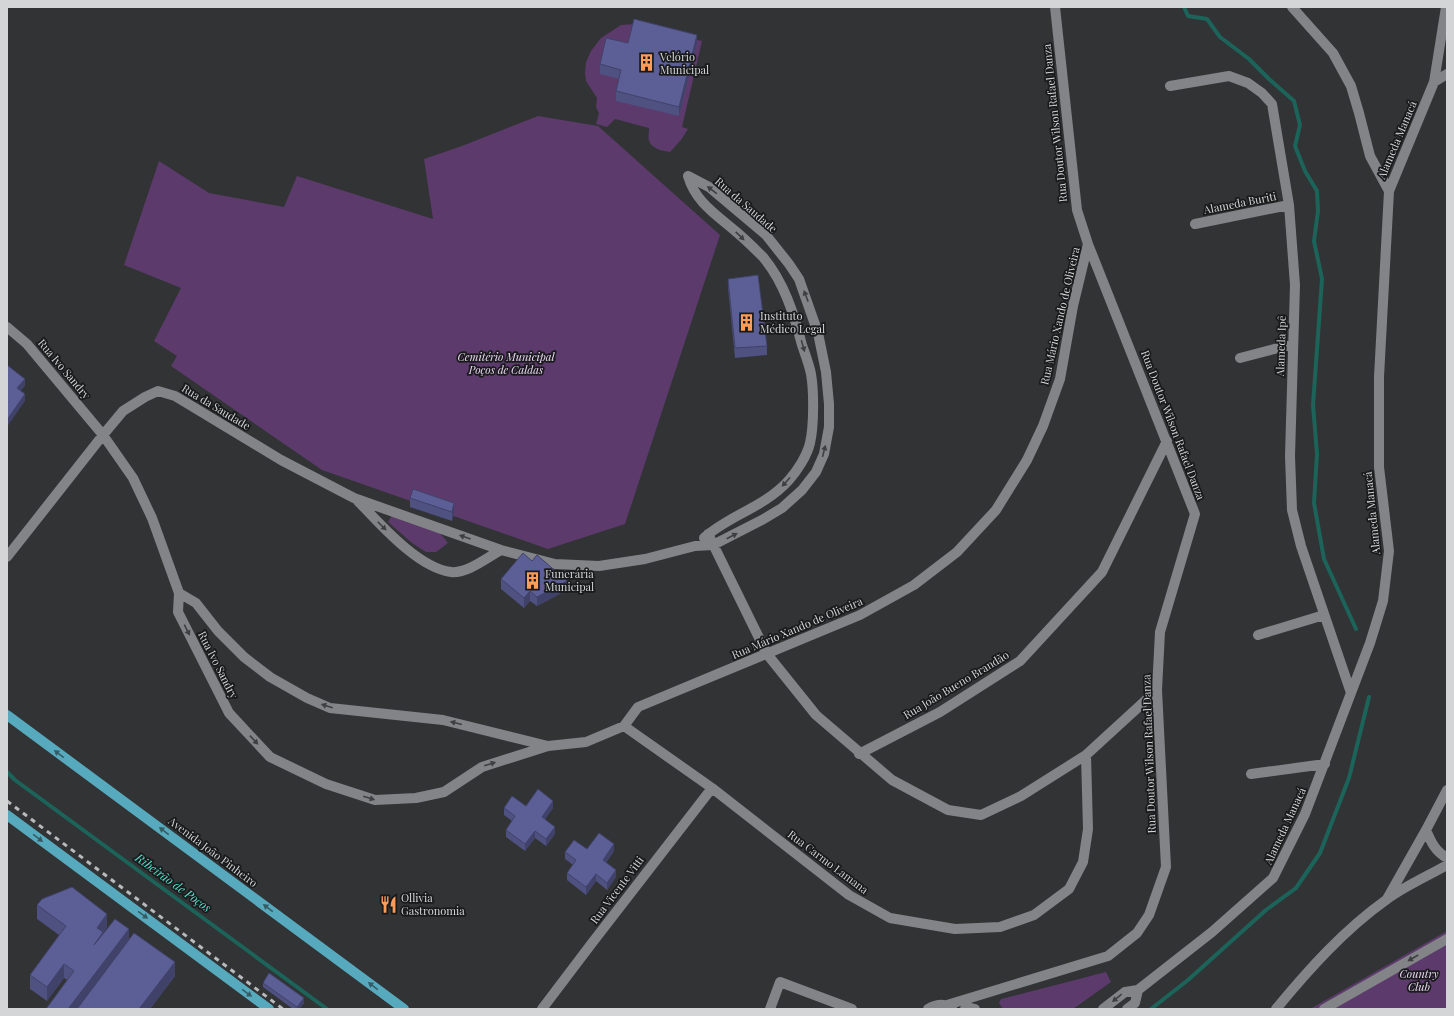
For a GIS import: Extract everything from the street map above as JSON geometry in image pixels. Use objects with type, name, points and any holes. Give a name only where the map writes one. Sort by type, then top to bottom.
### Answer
[{"type":"main road","name":"Avenida João Pinheiro","points":[[7,715],[404,1009]]},
{"type":"main road","points":[[7,815],[269,1009]]},
{"type":"street","name":"Rua Doutor Wilson Rafael Danza","points":[[928,1009],[934,1006],[951,1007],[1108,956],[1137,933],[1149,915],[1166,867],[1157,690],[1160,632],[1195,514],[1088,244],[1077,210],[1055,7]]},
{"type":"street","points":[[1292,7],[1333,52],[1351,86],[1370,156],[1389,191]]},
{"type":"street","name":"Alameda Manacá","points":[[1103,1009],[1125,992],[1138,990],[1212,932],[1273,878],[1305,814],[1370,643],[1384,602],[1389,551],[1379,467],[1379,377],[1389,191],[1434,82],[1446,7]]},
{"type":"street","points":[[1434,82],[1447,74]]},
{"type":"street","name":"Alameda Ipê","points":[[1170,86],[1229,76],[1248,83],[1262,92],[1272,104],[1289,205],[1296,285],[1290,456],[1292,510],[1301,546],[1351,693]]},
{"type":"street","name":"Rua da Saudade","points":[[7,557],[123,411],[145,397],[158,391],[175,396],[281,460],[354,498],[501,550],[554,564],[599,566],[645,559],[695,546],[713,544],[762,520],[782,508],[802,490],[816,472],[824,454],[829,427],[829,404],[826,372],[818,333],[799,279],[766,235],[709,187],[688,176],[693,192],[703,205],[736,232],[763,258],[783,288],[794,313],[811,375],[813,416],[810,444],[800,464],[777,493],[708,534],[695,546]]},
{"type":"street","name":"Alameda Buriti","points":[[1195,224],[1289,205]]},
{"type":"street","name":"Rua Mário Xando de Oliveira","points":[[624,726],[638,706],[860,615],[914,586],[957,552],[996,510],[1027,460],[1043,426],[1060,378],[1073,306],[1088,244]]},
{"type":"street","name":"Rua Ivo Sandry","points":[[7,327],[27,344],[103,435],[133,478],[152,518],[179,593],[178,612],[229,713],[270,757],[326,784],[375,800],[416,798],[444,792],[482,767],[548,746]]},
{"type":"street","points":[[1240,358],[1293,344]]},
{"type":"street","name":"Rua João Bueno Brandão","points":[[859,754],[940,712],[1020,661],[1102,572],[1167,441]]},
{"type":"street","name":"Rua da Saudade","points":[[354,498],[385,529],[414,554],[434,566],[452,572],[467,569],[501,550]]},
{"type":"street","points":[[708,534],[767,654],[816,715],[859,754],[892,780],[948,810],[980,815],[1021,796],[1086,755],[1157,690]]},
{"type":"street","points":[[179,593],[196,603],[218,631],[244,657],[270,677],[307,698],[330,708],[444,720],[548,746],[586,742],[624,726]]},
{"type":"street","points":[[1258,635],[1324,615]]},
{"type":"street","name":"Rua Carmo Lamana","points":[[624,726],[712,788],[850,895],[890,918],[955,930],[1000,927],[1034,915],[1069,889],[1083,862],[1088,829],[1086,755]]},
{"type":"street","points":[[1251,774],[1325,764]]},
{"type":"street","name":"Rua Vicente Vitti","points":[[542,1009],[596,936],[712,788]]},
{"type":"street","points":[[1387,899],[1447,790]]},
{"type":"street","points":[[1426,830],[1431,843],[1439,853],[1447,858]]},
{"type":"street","points":[[1276,1009],[1302,977],[1342,935],[1387,899],[1447,865]]},
{"type":"street","points":[[1327,1007],[1447,939]]},
{"type":"street","points":[[770,1009],[780,982],[852,1009]]},
{"type":"street","name":"Alameda Manacá","points":[[1127,1009],[1135,1003],[1138,990]]},
{"type":"street","points":[[1327,1007],[1342,1009]]},
{"type":"street","points":[[965,1009],[975,1009]]},
{"type":"green space","points":[[635,24],[702,41],[682,127],[688,129],[681,140],[670,152],[658,149],[650,144],[649,128],[615,119],[607,127],[596,124],[599,113],[596,107],[597,98],[586,81],[586,62],[591,51],[601,38],[621,25]]},
{"type":"green space","name":"Cemitério Municipal Poços de Caldas","points":[[538,116],[598,126],[720,235],[625,524],[548,549],[322,470],[171,366],[177,356],[154,341],[181,288],[124,265],[159,161],[209,193],[284,207],[297,176],[433,219],[424,159],[462,146]]},
{"type":"green space","points":[[392,515],[439,532],[448,543],[436,552],[426,552],[412,543],[388,522]]},
{"type":"green space","name":"Country Club","points":[[1447,931],[1447,1009],[1310,1009]]},
{"type":"green space","points":[[1106,972],[1111,982],[1073,1009],[1003,1009],[999,1003],[1001,999]]},
{"type":"building","name":"Velório Municipal","points":[[634,19],[697,35],[679,107],[616,91],[621,70],[600,64],[606,38],[628,43]]},
{"type":"building","name":"Instituto Médico Legal","points":[[758,275],[767,346],[735,348],[728,279]]},
{"type":"building","points":[[7,365],[25,379],[17,388],[25,394],[7,420]]},
{"type":"building","points":[[413,489],[454,503],[452,512],[410,498]]},
{"type":"building","name":"Funerária Municipal","points":[[523,553],[532,561],[537,555],[567,581],[537,597],[530,591],[524,598],[501,579]]},
{"type":"building","points":[[538,789],[553,801],[542,817],[555,827],[546,839],[535,831],[525,844],[506,830],[515,816],[504,808],[512,796],[526,806]]},
{"type":"building","points":[[599,833],[614,844],[603,860],[616,870],[607,883],[596,874],[586,887],[567,873],[576,860],[565,852],[574,840],[587,849]]},
{"type":"building","points":[[72,887],[107,914],[97,928],[103,932],[94,945],[115,919],[129,929],[68,1009],[46,1009],[74,971],[64,964],[47,987],[30,975],[66,926],[37,905],[42,899]]},
{"type":"building","points":[[134,933],[175,962],[139,1009],[77,1009]]},
{"type":"building","points":[[269,973],[304,998],[297,1007],[263,983]]},
{"type":"waterway","points":[[1184,7],[1188,16],[1207,19],[1220,37],[1249,59],[1294,101],[1300,125],[1295,146],[1305,171],[1317,191],[1318,211],[1314,241],[1322,279],[1313,405],[1317,454],[1314,503],[1324,559],[1356,629]]},
{"type":"waterway","points":[[1151,1009],[1188,980],[1266,910],[1296,888],[1320,853],[1349,778],[1369,697]]},
{"type":"waterway","name":"Ribeirão de Poços","points":[[7,772],[15,780],[327,1009]]},
{"type":"railway","points":[[7,801],[283,1009]]},
{"type":"place","name":"Velório Municipal","points":[[647,63]]},
{"type":"place","name":"Instituto Médico Legal","points":[[747,322]]},
{"type":"place","name":"Funerária Municipal","points":[[532,580]]},
{"type":"place","name":"Ollivia Gastronomia","points":[[388,904]]}]
